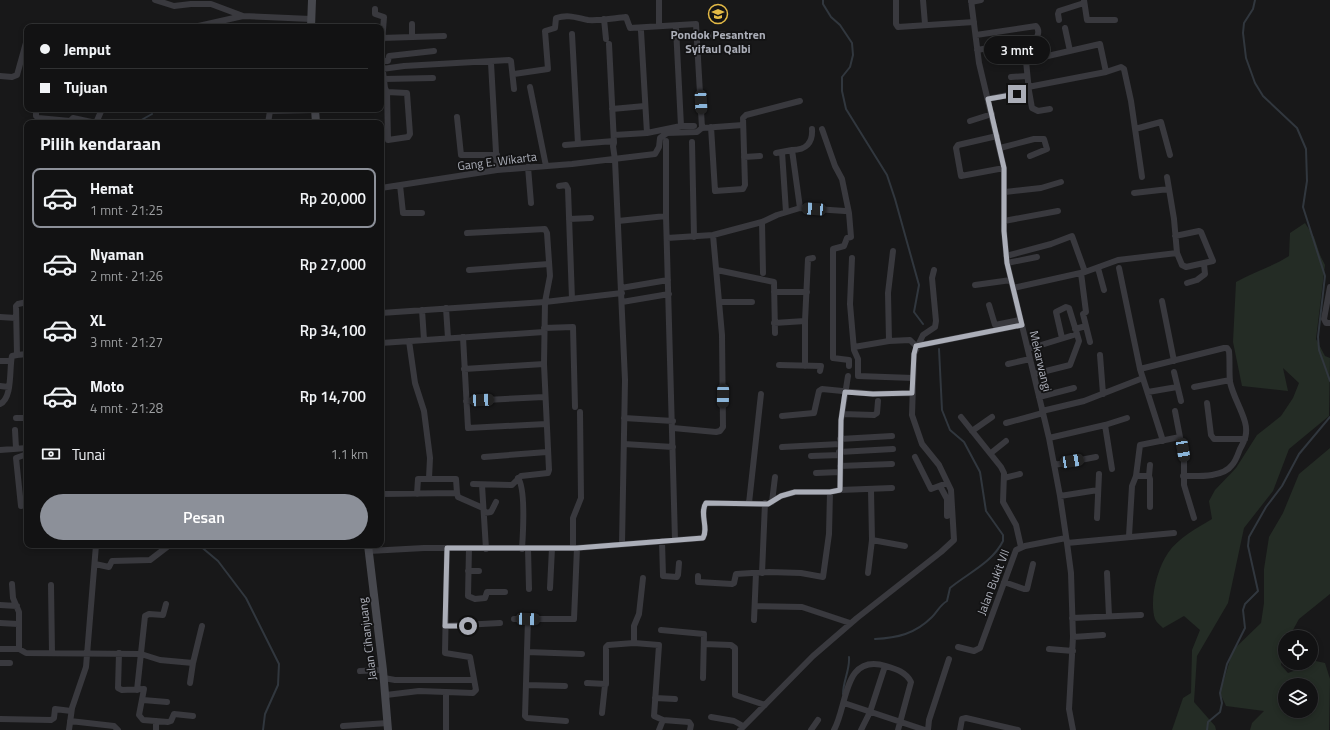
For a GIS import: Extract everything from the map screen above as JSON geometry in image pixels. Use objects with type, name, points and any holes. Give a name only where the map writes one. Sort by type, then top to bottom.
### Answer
[{"type":"main road","points":[[311,23],[312,0]]},
{"type":"main road","name":"Jalan Cihanjuang","points":[[369,548],[384,674],[388,727]]},
{"type":"street","points":[[155,0],[174,6],[211,4],[243,16],[311,23]]},
{"type":"street","points":[[659,0],[659,25]]},
{"type":"street","points":[[896,0],[896,24],[898,27],[925,24],[974,22]]},
{"type":"street","points":[[923,0],[925,24]]},
{"type":"street","points":[[971,1],[981,0]]},
{"type":"street","name":"Mekarwangi","points":[[971,1],[977,50],[1004,168],[1004,221],[1007,263],[1049,438],[1067,541],[1073,637],[1069,709],[1073,730]]},
{"type":"street","points":[[1059,20],[1059,11],[1084,1],[1087,20],[1115,20]]},
{"type":"street","points":[[375,9],[375,14],[384,17],[383,24]]},
{"type":"street","points":[[207,24],[243,16]]},
{"type":"street","points":[[514,74],[548,69],[545,31],[555,28],[556,18],[575,16],[587,20],[626,17],[630,28],[659,27],[659,25],[696,24],[702,128],[742,125]]},
{"type":"street","points":[[604,19],[612,109],[614,140],[613,151],[615,159],[622,290],[625,380],[622,544]]},
{"type":"street","points":[[412,24],[412,36]]},
{"type":"street","points":[[976,35],[1036,26],[1038,30],[1038,38],[1035,40],[977,50]]},
{"type":"street","points":[[676,28],[681,126]]},
{"type":"street","points":[[1065,28],[1070,51]]},
{"type":"street","points":[[641,32],[647,133]]},
{"type":"street","points":[[572,34],[578,144]]},
{"type":"street","points":[[697,36],[723,34]]},
{"type":"street","points":[[384,38],[444,36]]},
{"type":"street","points":[[1026,61],[1100,44],[1106,72]]},
{"type":"street","points":[[1023,49],[1032,108],[1038,111],[1050,109]]},
{"type":"street","points":[[0,76],[14,77],[17,75],[24,50]]},
{"type":"street","points":[[384,61],[388,61],[389,56],[434,50]]},
{"type":"street","points":[[384,69],[404,66],[509,60],[511,61],[514,74],[514,89]]},
{"type":"street","points":[[491,64],[497,170]]},
{"type":"street","points":[[988,99],[1106,72],[1121,67],[1124,69],[1131,101],[1142,177]]},
{"type":"street","points":[[1011,77],[1027,76]]},
{"type":"street","points":[[387,92],[407,93],[410,134],[408,137],[388,140],[384,128],[387,92],[384,79],[433,78]]},
{"type":"street","points":[[530,87],[546,166]]},
{"type":"street","points":[[711,127],[715,192],[745,187],[742,125],[743,118],[746,115],[800,101]]},
{"type":"street","points":[[612,109],[646,106]]},
{"type":"street","points":[[36,112],[36,116],[38,118],[59,120]]},
{"type":"street","points":[[970,121],[992,114]]},
{"type":"street","points":[[457,117],[461,155],[497,155]]},
{"type":"street","points":[[71,120],[73,118],[82,120]]},
{"type":"street","points":[[1135,129],[1161,122],[1170,155]]},
{"type":"street","points":[[565,145],[614,140],[681,126],[694,126]]},
{"type":"street","name":"Gang E. Wikarta","points":[[384,188],[497,170],[654,154],[659,147],[660,138],[664,135],[697,132],[702,128]]},
{"type":"street","points":[[786,212],[779,152],[802,150],[807,147],[813,136],[812,128]]},
{"type":"street","points":[[822,129],[835,166],[842,179],[849,213],[851,237],[847,238],[844,246],[832,250],[832,307],[834,358],[849,360],[849,366]]},
{"type":"street","points":[[997,136],[958,145],[956,148],[961,176],[1004,168]]},
{"type":"street","points":[[1000,148],[1034,139],[1044,139],[1047,149],[1030,156]]},
{"type":"street","points":[[666,141],[666,238],[673,421],[675,540]]},
{"type":"street","points":[[692,142],[694,237]]},
{"type":"street","points":[[792,150],[800,208]]},
{"type":"street","points":[[744,157],[760,156]]},
{"type":"street","points":[[528,167],[530,203]]},
{"type":"street","points":[[1167,177],[1174,219],[1175,236],[1178,253],[1184,267],[1213,261],[1201,232],[1175,236]]},
{"type":"street","points":[[1005,192],[1041,188],[1061,182]]},
{"type":"street","points":[[400,185],[403,213],[422,213]]},
{"type":"street","points":[[559,186],[566,185],[568,189],[572,299]]},
{"type":"street","points":[[1134,193],[1169,189]]},
{"type":"street","points":[[666,238],[714,235],[762,222],[800,208],[845,211]]},
{"type":"street","points":[[1004,221],[1058,211]]},
{"type":"street","points":[[618,221],[666,216]]},
{"type":"street","points":[[569,219],[591,218]]},
{"type":"street","points":[[762,222],[763,273]]},
{"type":"street","points":[[467,233],[545,229],[547,233],[550,264],[550,276],[545,302],[544,330],[544,397],[549,472],[521,476],[512,485],[473,484]]},
{"type":"street","points":[[673,428],[716,432],[720,431],[723,426],[720,302],[714,235]]},
{"type":"street","points":[[1006,256],[1072,236],[1083,273],[1086,312],[1083,314],[1090,342]]},
{"type":"street","points":[[889,341],[888,293],[893,251]]},
{"type":"street","points":[[1013,288],[1083,273],[1118,260],[1178,253]]},
{"type":"street","points":[[1007,263],[1037,257]]},
{"type":"street","points":[[805,366],[805,321],[808,259],[813,258]]},
{"type":"street","points":[[852,258],[850,304],[854,346],[858,359],[858,373],[861,377],[913,378]]},
{"type":"street","points":[[468,270],[550,264]]},
{"type":"street","points":[[1187,283],[1197,280],[1205,274],[1204,264]]},
{"type":"street","points":[[1098,268],[1104,290]]},
{"type":"street","points":[[1119,268],[1140,369],[1162,441]]},
{"type":"street","points":[[718,270],[774,282],[775,333]]},
{"type":"street","points":[[710,717],[734,721],[741,728],[799,669],[850,623],[953,542],[951,490],[939,465],[922,444],[912,415],[914,354],[916,346],[923,335],[935,327],[936,312],[932,278],[934,270]]},
{"type":"street","points":[[384,313],[572,299],[668,280]]},
{"type":"street","points":[[975,285],[1011,280]]},
{"type":"street","points":[[1330,286],[1324,319],[1326,323],[1330,323]]},
{"type":"street","points":[[774,292],[807,292]]},
{"type":"street","points":[[622,302],[669,294]]},
{"type":"street","points":[[1162,301],[1174,361]]},
{"type":"street","points":[[720,302],[752,302]]},
{"type":"street","points":[[17,355],[16,306],[24,303]]},
{"type":"street","points":[[989,305],[996,325],[1021,323]]},
{"type":"street","points":[[446,308],[448,338]]},
{"type":"street","points":[[1034,374],[1070,365],[1079,341],[1068,308],[1056,312],[1062,338]]},
{"type":"street","points":[[422,310],[424,340]]},
{"type":"street","points":[[0,317],[16,318]]},
{"type":"street","points":[[774,323],[805,321]]},
{"type":"street","points":[[916,346],[1021,323]]},
{"type":"street","points":[[1028,349],[1062,338],[1086,326]]},
{"type":"street","points":[[384,343],[573,327],[581,498],[573,518],[575,548],[574,619],[514,619]]},
{"type":"street","points":[[463,337],[467,427],[469,429],[546,424]]},
{"type":"street","points":[[854,346],[889,341],[910,340],[916,346]]},
{"type":"street","points":[[409,341],[415,383],[424,411],[430,458],[429,478]]},
{"type":"street","points":[[1140,369],[1227,348],[1230,365],[1230,380],[1245,422],[1245,439],[1232,465],[1228,469],[1219,473],[1183,476]]},
{"type":"street","points":[[0,404],[4,401],[9,387],[12,356],[24,354]]},
{"type":"street","points":[[1100,355],[1103,394]]},
{"type":"street","points":[[1008,364],[1030,359]]},
{"type":"street","points":[[0,361],[11,361]]},
{"type":"street","points":[[464,369],[544,364]]},
{"type":"street","points":[[779,365],[821,366],[820,371]]},
{"type":"street","points":[[1174,372],[1181,401]]},
{"type":"street","points":[[840,490],[840,442],[842,414],[848,376]]},
{"type":"street","points":[[1006,423],[1084,401],[1143,378]]},
{"type":"street","points":[[1194,387],[1230,380]]},
{"type":"street","points":[[0,386],[9,387]]},
{"type":"street","points":[[1148,392],[1177,387]]},
{"type":"street","points":[[1039,397],[1074,388]]},
{"type":"street","points":[[782,416],[814,413],[819,391],[822,389],[873,394],[912,393]]},
{"type":"street","points":[[749,503],[761,394]]},
{"type":"street","points":[[466,400],[544,397]]},
{"type":"street","points":[[842,414],[874,415],[877,413],[878,401]]},
{"type":"street","points":[[1207,402],[1211,435],[1214,439],[1245,439]]},
{"type":"street","points":[[1175,411],[1185,464],[1183,476],[1194,518]]},
{"type":"street","points":[[961,417],[1001,467],[1004,478],[1003,502],[1016,525],[1021,547]]},
{"type":"street","points":[[972,430],[992,417]]},
{"type":"street","points":[[16,418],[24,418]]},
{"type":"street","points":[[624,418],[673,421]]},
{"type":"street","points":[[1049,438],[1104,426],[1127,418]]},
{"type":"street","points":[[1104,426],[1112,469]]},
{"type":"street","points":[[15,430],[16,448]]},
{"type":"street","points":[[782,447],[892,436]]},
{"type":"street","points":[[1129,536],[1132,486],[1136,476],[1140,445],[1180,437]]},
{"type":"street","points":[[991,453],[1006,441]]},
{"type":"street","points":[[624,444],[673,447]]},
{"type":"street","points":[[0,450],[24,448]]},
{"type":"street","points":[[811,456],[893,449]]},
{"type":"street","points":[[484,457],[547,452]]},
{"type":"street","points":[[21,506],[16,458],[24,455]]},
{"type":"street","points":[[1054,465],[1096,457]]},
{"type":"street","points":[[916,458],[928,486],[931,489],[947,483]]},
{"type":"street","points":[[816,473],[892,464]]},
{"type":"street","points":[[1150,465],[1150,507]]},
{"type":"street","points":[[1004,478],[1020,474]]},
{"type":"street","points":[[1098,518],[1098,490],[1100,474]]},
{"type":"street","points":[[1136,476],[1149,476]]},
{"type":"street","points":[[772,502],[774,477]]},
{"type":"street","points":[[417,494],[417,480],[428,480],[429,478],[455,478],[458,498],[491,512],[496,502]]},
{"type":"street","points":[[518,478],[521,482],[529,590]]},
{"type":"street","points":[[482,485],[486,548]]},
{"type":"street","points":[[940,486],[947,498],[947,516]]},
{"type":"street","points":[[369,548],[575,548],[703,538],[705,534],[704,508],[706,503],[765,504],[772,502],[781,496],[795,492],[830,492],[840,490],[892,488]]},
{"type":"street","points":[[868,573],[872,540],[871,490]]},
{"type":"street","points":[[1060,496],[1098,490]]},
{"type":"street","points":[[698,576],[698,582],[732,584],[734,583],[736,574],[801,573],[823,577],[829,534],[830,492]]},
{"type":"street","points":[[384,494],[457,493]]},
{"type":"street","points":[[754,620],[765,504]]},
{"type":"street","name":"Jalan Bukit VII","points":[[958,647],[974,651],[980,648],[1016,550],[1021,547],[1067,541],[1174,533]]},
{"type":"street","points":[[872,540],[905,546]]},
{"type":"street","points":[[662,541],[663,576],[677,577],[679,563]]},
{"type":"street","points":[[69,730],[71,711],[86,667],[96,548]]},
{"type":"street","points":[[95,564],[109,567],[112,561],[150,560],[166,548]]},
{"type":"street","points":[[386,695],[419,691],[473,693],[476,690],[469,657],[445,653],[447,548]]},
{"type":"street","points":[[468,548],[466,592],[471,598],[485,598],[487,592],[505,592]]},
{"type":"street","points":[[550,588],[552,548]]},
{"type":"street","points":[[1004,582],[1027,589],[1033,564]]},
{"type":"street","points":[[468,571],[479,572]]},
{"type":"street","points":[[1107,573],[1109,616]]},
{"type":"street","points":[[634,643],[634,626],[639,614],[643,578]]},
{"type":"street","points":[[12,584],[13,598],[17,606],[19,649]]},
{"type":"street","points":[[51,585],[52,653]]},
{"type":"street","points":[[137,690],[145,616],[149,614],[163,615],[166,604]]},
{"type":"street","points":[[0,605],[17,606]]},
{"type":"street","points":[[755,606],[802,607],[850,623]]},
{"type":"street","points":[[1072,618],[1142,615]]},
{"type":"street","points":[[528,619],[524,713],[527,718],[566,720]]},
{"type":"street","points":[[0,623],[18,624]]},
{"type":"street","points":[[445,626],[500,623]]},
{"type":"street","points":[[190,683],[202,626]]},
{"type":"street","points":[[661,630],[704,633],[703,678]]},
{"type":"street","points":[[1073,637],[1103,635]]},
{"type":"street","points":[[602,713],[605,685],[606,647],[610,645],[634,643],[660,646],[654,716],[663,720],[689,722],[691,725],[690,730]]},
{"type":"street","points":[[704,644],[731,645],[734,648],[735,695],[765,704]]},
{"type":"street","points":[[0,649],[19,649],[26,653],[141,654],[160,660],[193,663]]},
{"type":"street","points":[[1049,649],[1073,651]]},
{"type":"street","points":[[527,652],[582,654]]},
{"type":"street","points":[[119,653],[118,688],[122,690],[137,690],[142,688],[144,690],[140,717],[144,720],[171,721],[174,714],[193,716]]},
{"type":"street","points":[[844,703],[926,730],[949,659]]},
{"type":"street","points":[[0,663],[10,663]]},
{"type":"street","points":[[834,730],[839,721],[850,681],[854,673],[858,669],[869,664],[885,666],[902,672],[909,677],[911,682],[898,730]]},
{"type":"street","points":[[861,730],[870,712],[885,666]]},
{"type":"street","points":[[360,671],[384,674],[395,680],[474,680]]},
{"type":"street","points":[[587,683],[605,685]]},
{"type":"street","points":[[526,685],[565,686]]},
{"type":"street","points":[[446,692],[446,730]]},
{"type":"street","points":[[655,698],[675,699]]},
{"type":"street","points":[[143,700],[167,702]]},
{"type":"street","points":[[0,719],[51,720],[54,718],[56,709],[71,711]]},
{"type":"street","points":[[960,730],[964,718],[991,727],[1018,730]]},
{"type":"street","points":[[659,730],[663,720]]},
{"type":"street","points":[[811,730],[818,720]]},
{"type":"street","points":[[70,721],[114,726],[118,730]]},
{"type":"street","points":[[156,721],[156,730]]},
{"type":"street","points":[[343,726],[388,727]]},
{"type":"shaded area","points":[[1305,223],[1314,237],[1325,265],[1316,339],[1325,356],[1330,358],[1329,416],[1289,449],[1273,491],[1244,528],[1228,603],[1197,656],[1194,702],[1215,726],[1216,730],[1172,730],[1183,698],[1191,693],[1192,650],[1200,630],[1184,616],[1163,628],[1156,621],[1153,611],[1153,603],[1157,576],[1160,567],[1172,548],[1188,534],[1212,519],[1209,501],[1215,490],[1236,468],[1257,435],[1281,416],[1293,398],[1299,383],[1283,368],[1288,391],[1242,386],[1233,342],[1236,282],[1289,256],[1290,233]]},
{"type":"shaded area","points":[[1330,448],[1330,594],[1299,619],[1293,630],[1278,630],[1278,670],[1285,670],[1288,673],[1296,670],[1318,670],[1318,662],[1325,663],[1330,679],[1329,730],[1250,730],[1252,723],[1264,711],[1226,706],[1220,693],[1233,650],[1261,623],[1264,603],[1264,569],[1269,537],[1283,513],[1299,474]]},
{"type":"waterway","points":[[823,0],[823,4],[831,17],[840,25],[852,43],[853,55],[850,67],[842,77],[842,91],[846,109],[887,175],[919,285],[914,312],[923,324]]},
{"type":"waterway","points":[[1255,0],[1253,9],[1244,23],[1243,33],[1246,58],[1255,83],[1263,96],[1297,128],[1306,149],[1307,181],[1303,207],[1325,276],[1318,337],[1319,350],[1330,381]]},
{"type":"waterway","points":[[141,120],[152,114]]},
{"type":"waterway","points":[[875,639],[891,638],[905,634],[926,623],[942,604],[947,601],[950,588],[993,556],[1003,541],[1003,535],[986,511],[980,472],[964,442],[950,430],[942,410],[939,349]]},
{"type":"waterway","points":[[1207,730],[1208,722],[1220,712],[1222,703],[1220,693],[1227,664],[1245,628],[1243,610],[1245,604],[1258,591],[1248,546],[1249,537],[1266,507],[1282,486],[1299,454],[1330,417]]},
{"type":"waterway","points":[[203,548],[218,561],[246,598],[279,664],[278,685],[265,714],[263,730]]},
{"type":"waterway","points":[[843,694],[849,657]]},
{"type":"place","name":"Pondok Pesantren Syifaul Qalbi","points":[[718,14]]},
{"type":"route","points":[[468,626],[445,626],[447,548],[577,548],[703,538],[705,534],[704,505],[706,503],[768,504],[776,498],[795,492],[830,492],[840,490],[839,452],[845,392],[873,394],[912,393],[914,354],[916,346],[1022,325],[1007,263],[1004,231],[1004,168],[988,99],[1017,94]]}]
